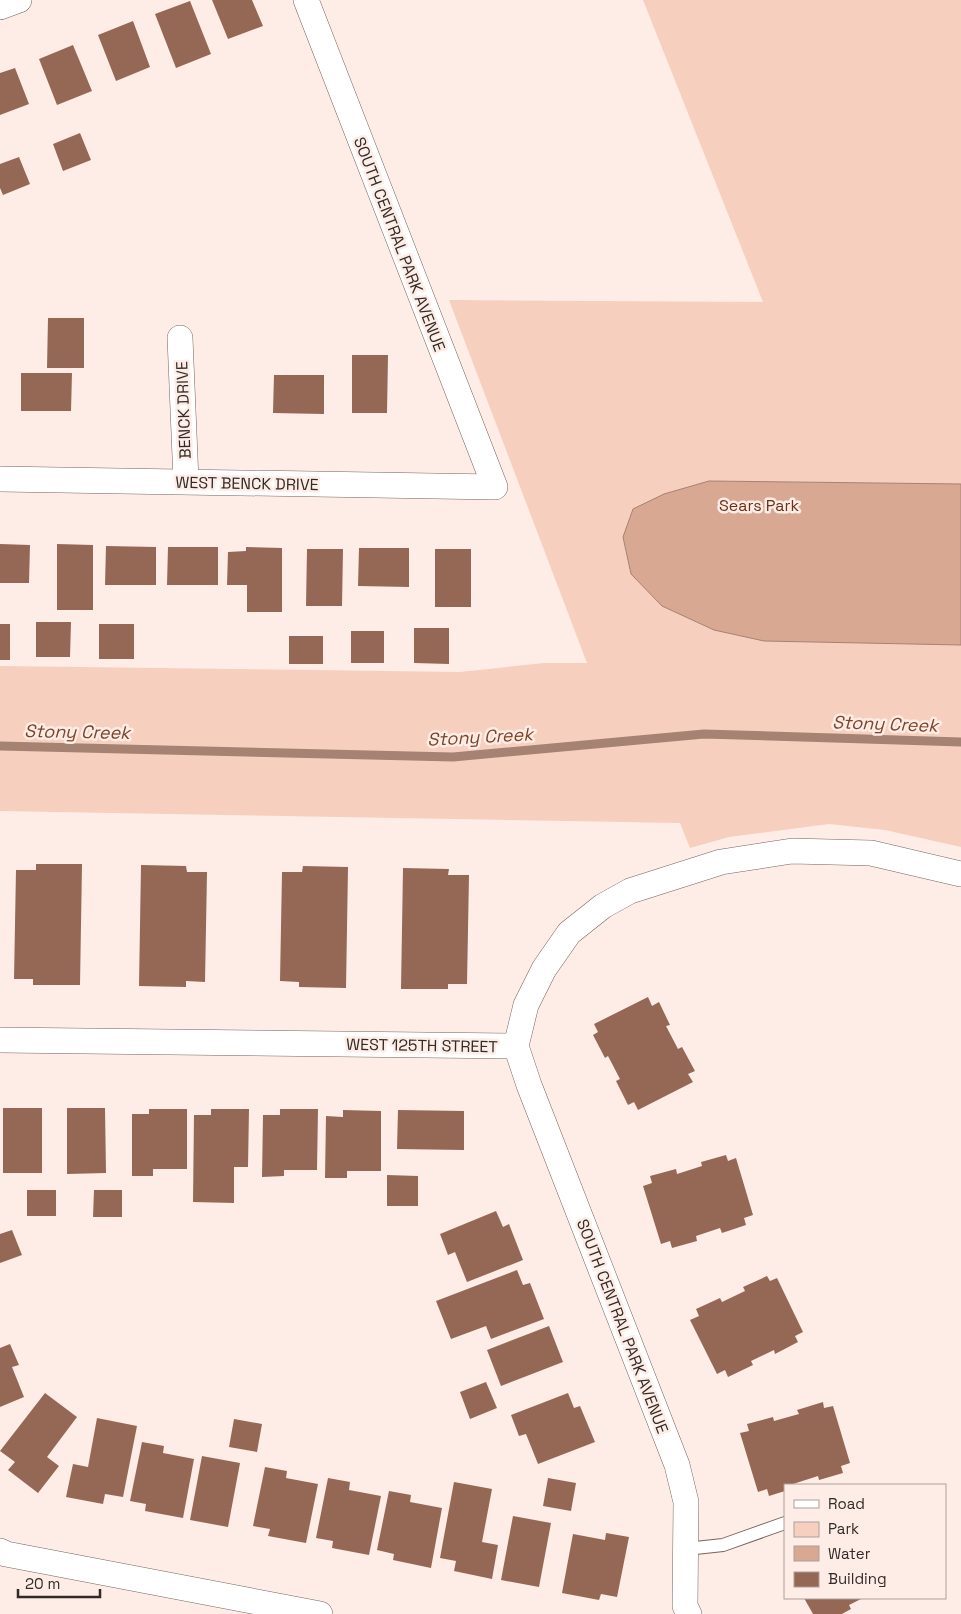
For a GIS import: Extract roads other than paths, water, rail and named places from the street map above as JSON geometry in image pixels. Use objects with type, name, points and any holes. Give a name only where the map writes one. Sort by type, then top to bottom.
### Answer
[{"type":"street","points":[[0,8],[19,0]]},
{"type":"street","name":"SOUTH CENTRAL PARK AVENUE","points":[[306,0],[495,487]]},
{"type":"street","name":"BENCK DRIVE","points":[[180,338],[186,482]]},
{"type":"street","name":"WEST BENCK DRIVE","points":[[0,479],[495,487]]},
{"type":"street","name":"WEST 125TH STREET","points":[[0,1040],[516,1046],[526,1005],[544,969],[569,933],[603,906],[630,891],[721,862],[792,851],[871,853],[961,874]]},
{"type":"street","name":"SOUTH CENTRAL PARK AVENUE","points":[[516,1046],[529,1085],[677,1465],[686,1502],[685,1606],[689,1614]]},
{"type":"street","points":[[0,1551],[6,1554],[320,1614]]},
{"type":"lane","points":[[686,1549],[723,1545],[784,1523]]},
{"type":"water","points":[[709,481],[961,484],[961,645],[764,641],[714,630],[662,606],[631,574],[623,537],[633,509],[664,494]]},
{"type":"waterway","name":"Stony Creek","points":[[0,746],[453,757],[704,734],[961,742]]},
{"type":"park label","name":"Sears Park","points":[[759,505]]}]
